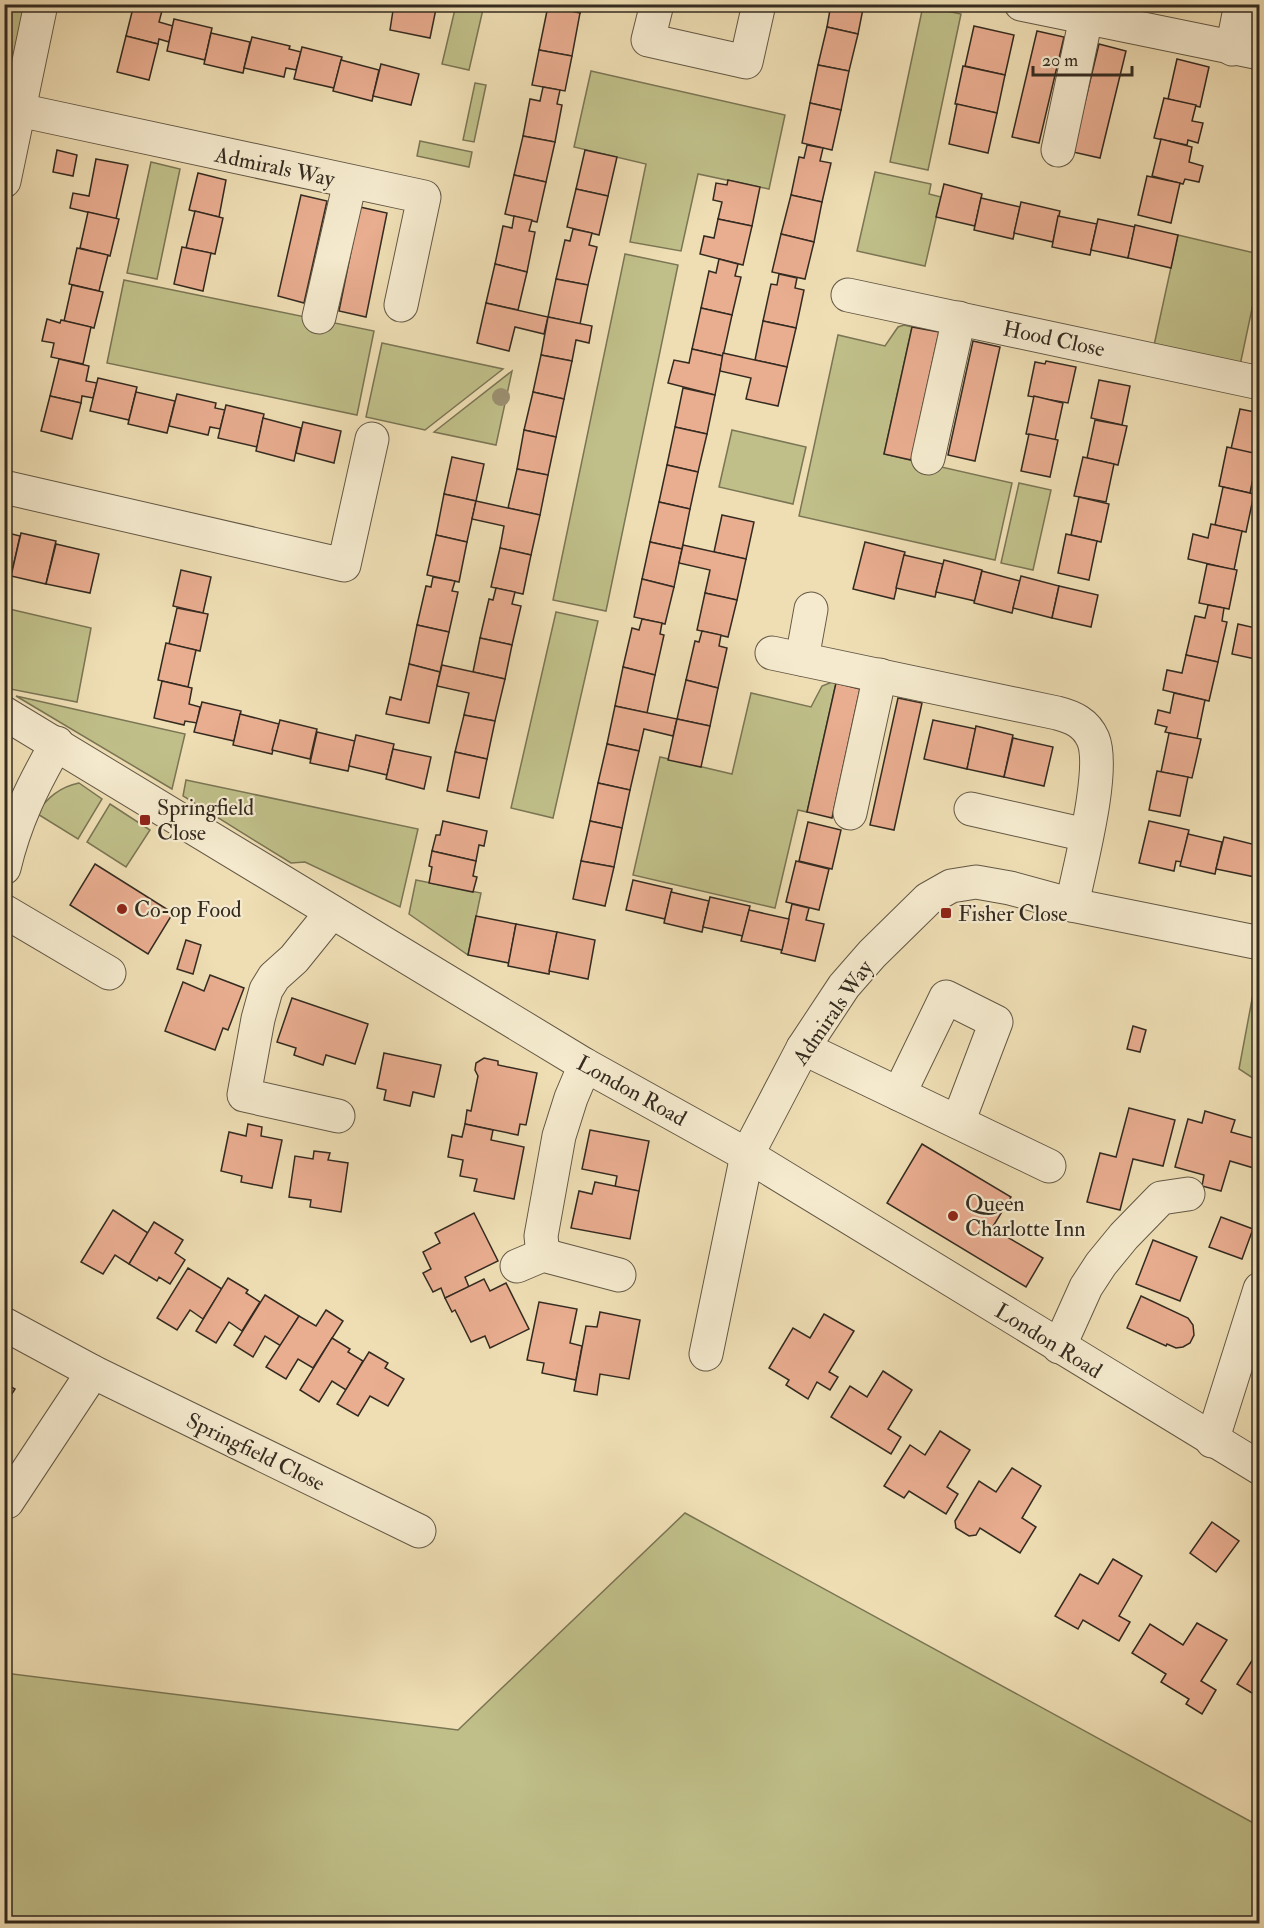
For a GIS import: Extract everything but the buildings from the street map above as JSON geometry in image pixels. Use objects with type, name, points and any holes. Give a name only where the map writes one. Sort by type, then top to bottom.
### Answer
[{"type":"street","points":[[4,181],[42,4]]},
{"type":"street","points":[[657,4],[648,40],[746,62],[759,4]]},
{"type":"street","points":[[1021,4],[1246,51],[1241,4]]},
{"type":"street","points":[[1058,150],[1086,18]]},
{"type":"street","name":"Admirals Way","points":[[19,110],[424,197],[401,305]]},
{"type":"street","points":[[319,317],[350,182]]},
{"type":"street","name":"Hood Close","points":[[848,295],[1260,383]]},
{"type":"street","points":[[928,458],[959,318]]},
{"type":"street","points":[[4,487],[344,565],[372,440]]},
{"type":"street","points":[[811,609],[787,656],[1057,713],[1073,717],[1083,724],[1093,739],[1098,765],[1072,905]]},
{"type":"street","points":[[850,813],[880,675]]},
{"type":"street","name":"London Road","points":[[4,713],[57,743],[585,1065],[747,1155],[1212,1441],[1260,1468]]},
{"type":"street","points":[[4,868],[19,815],[57,743]]},
{"type":"street","points":[[971,809],[1086,836]]},
{"type":"street","name":"Admirals Way","points":[[706,1354],[747,1155],[803,1048],[844,986],[872,954],[928,899],[951,886],[976,882],[1010,888],[1072,905],[1260,943]]},
{"type":"street","points":[[4,911],[109,973]]},
{"type":"street","points":[[332,912],[294,959],[274,977],[266,990],[243,1095],[338,1116]]},
{"type":"street","points":[[899,1094],[946,997],[996,1022],[958,1122]]},
{"type":"street","points":[[803,1048],[1049,1166]]},
{"type":"street","points":[[585,1065],[559,1136],[541,1236],[530,1261],[619,1275]]},
{"type":"street","points":[[1059,1347],[1086,1287],[1124,1236],[1161,1198],[1188,1194]]},
{"type":"street","points":[[1212,1441],[1260,1289]]},
{"type":"street","name":"Springfield Close","points":[[4,1323],[93,1372],[420,1531]]},
{"type":"street","points":[[6,1501],[93,1372]]},
{"type":"shaded area","points":[[5,5],[32,5],[5,129]]},
{"type":"shaded area","points":[[456,5],[484,5],[469,70],[442,64]]},
{"type":"shaded area","points":[[923,6],[961,14],[928,170],[890,162]]},
{"type":"shaded area","points":[[591,71],[785,115],[769,189],[698,174],[681,251],[630,242],[646,164],[574,147]]},
{"type":"shaded area","points":[[475,83],[486,85],[474,142],[463,140]]},
{"type":"shaded area","points":[[420,141],[472,152],[469,167],[417,156]]},
{"type":"shaded area","points":[[151,162],[180,169],[157,279],[127,273]]},
{"type":"shaded area","points":[[875,172],[931,184],[929,194],[941,197],[925,266],[857,251]]},
{"type":"shaded area","points":[[1178,235],[1259,254],[1259,276],[1239,370],[1153,350]]},
{"type":"shaded area","points":[[625,254],[678,265],[606,611],[553,600]]},
{"type":"shaded area","points":[[124,280],[374,331],[357,415],[107,363]]},
{"type":"shaded area","points":[[904,325],[912,327],[884,454],[1012,483],[995,560],[799,516],[838,335],[885,346],[898,327]]},
{"type":"shaded area","points":[[382,343],[503,369],[425,430],[366,417]]},
{"type":"shaded area","points":[[512,371],[496,445],[434,432]]},
{"type":"shaded area","points":[[732,430],[806,447],[793,504],[719,487]]},
{"type":"shaded area","points":[[1019,483],[1051,490],[1033,570],[1001,563]]},
{"type":"shaded area","points":[[5,608],[91,628],[77,702],[5,688]]},
{"type":"shaded area","points":[[556,612],[598,621],[553,818],[511,808]]},
{"type":"shaded area","points":[[832,682],[836,683],[807,812],[798,810],[775,908],[633,875],[660,757],[732,774],[751,693],[811,707],[822,686]]},
{"type":"shaded area","points":[[16,696],[185,734],[172,789]]},
{"type":"shaded area","points":[[186,780],[418,829],[400,907],[305,862],[291,863],[183,796]]},
{"type":"shaded area","points":[[79,783],[102,799],[78,839],[36,813],[54,794]]},
{"type":"shaded area","points":[[110,804],[150,830],[126,867],[87,842]]},
{"type":"shaded area","points":[[416,880],[481,893],[468,955],[409,914]]},
{"type":"shaded area","points":[[1259,962],[1259,1082],[1239,1069]]},
{"type":"shaded area","points":[[685,1513],[1259,1826],[1259,1923],[5,1923],[5,1673],[458,1730]]},
{"type":"place","name":"Springfield Close","points":[[145,820]]},
{"type":"place","name":"Co-op Food","points":[[122,909]]},
{"type":"place","name":"Fisher Close","points":[[946,913]]},
{"type":"place","name":"Queen Charlotte Inn","points":[[953,1216]]}]
